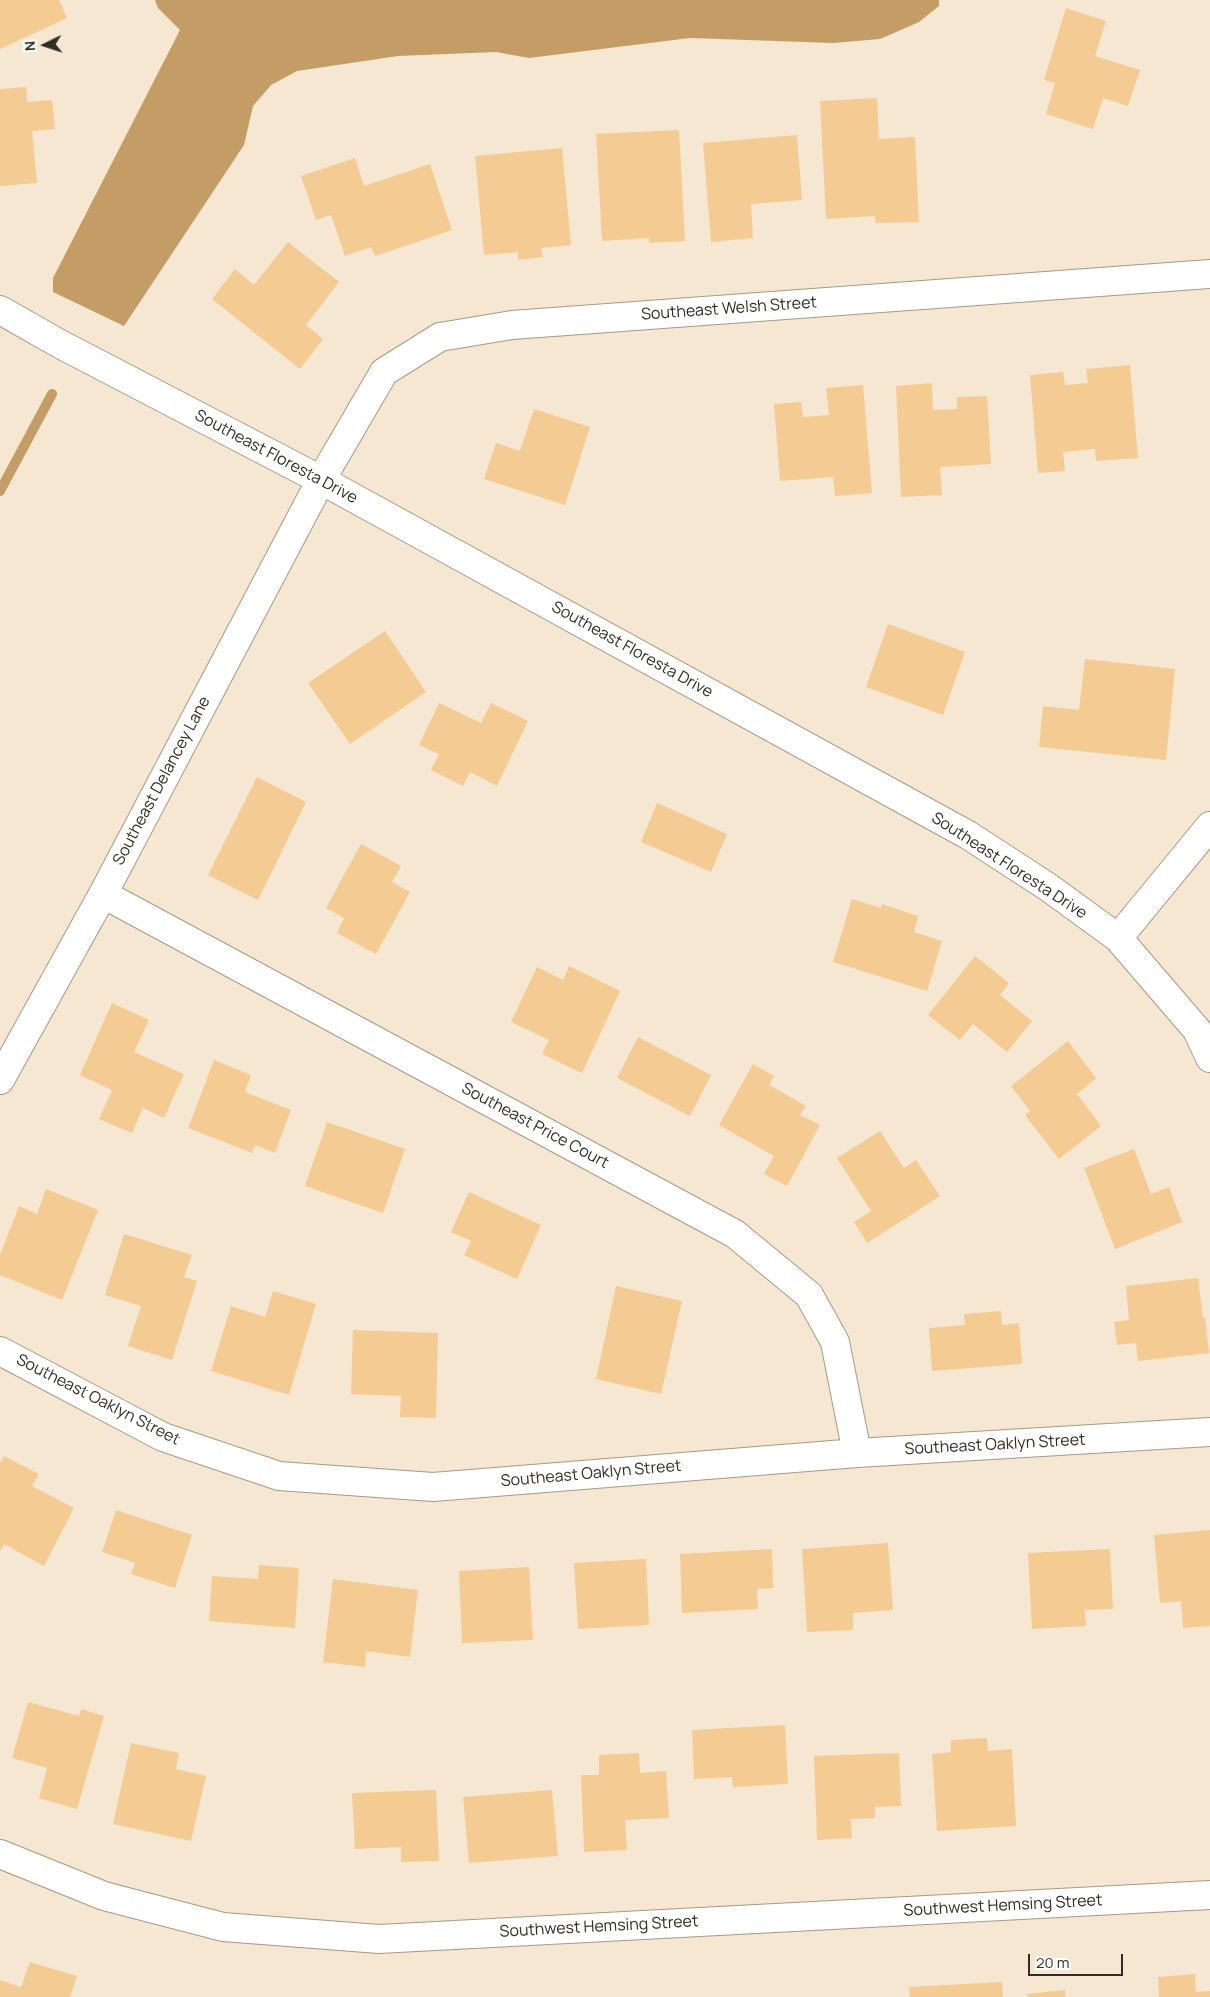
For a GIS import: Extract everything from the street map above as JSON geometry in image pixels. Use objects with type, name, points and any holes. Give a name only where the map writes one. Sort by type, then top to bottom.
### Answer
[{"type":"street","name":"Southeast Welsh Street","points":[[321,480],[384,372],[440,337],[512,325],[1210,274]]},
{"type":"street","name":"Southeast Floresta Drive","points":[[0,310],[60,344],[321,480],[968,835],[1048,887],[1118,938],[1197,1030],[1210,1058]]},
{"type":"street","name":"Southeast Delancey Lane","points":[[0,1080],[103,894],[321,480]]},
{"type":"street","points":[[1118,938],[1210,826]]},
{"type":"street","name":"Southeast Price Court","points":[[103,894],[735,1234],[809,1295],[835,1342],[858,1453]]},
{"type":"street","name":"Southeast Oaklyn Street","points":[[0,1351],[164,1437],[279,1476],[433,1487],[858,1453],[1210,1432]]},
{"type":"street","name":"Southwest Hemsing Street","points":[[0,1854],[104,1896],[223,1927],[378,1939],[1210,1895]]},
{"type":"shaded area","points":[[155,0],[939,0],[939,6],[919,22],[880,39],[833,43],[690,38],[529,58],[496,52],[398,56],[297,71],[271,85],[253,106],[244,145],[124,326],[53,292],[53,278],[180,30],[158,8]]},
{"type":"building","points":[[0,0],[59,0],[67,18],[0,49]]},
{"type":"building","points":[[1066,8],[1106,21],[1095,56],[1140,70],[1128,106],[1103,98],[1093,129],[1046,114],[1055,83],[1044,80]]},
{"type":"building","points":[[26,87],[27,102],[52,100],[55,129],[32,131],[37,183],[0,186],[0,89]]},
{"type":"building","points":[[877,98],[879,139],[915,137],[919,222],[875,223],[875,216],[826,219],[820,101]]},
{"type":"building","points":[[679,130],[685,241],[649,243],[649,238],[602,241],[596,134]]},
{"type":"building","points":[[797,135],[802,200],[751,204],[753,238],[711,242],[703,143]]},
{"type":"building","points":[[562,148],[571,245],[541,248],[543,257],[518,260],[518,252],[484,255],[475,156]]},
{"type":"building","points":[[355,158],[364,186],[430,164],[452,230],[375,256],[371,247],[345,256],[331,215],[316,220],[301,176]]},
{"type":"building","points":[[288,242],[339,282],[306,325],[323,339],[300,369],[212,299],[235,269],[254,285]]},
{"type":"building","points":[[1130,365],[1138,458],[1096,461],[1095,449],[1063,452],[1065,471],[1038,473],[1030,375],[1063,372],[1065,385],[1088,383],[1086,369]]},
{"type":"building","points":[[932,383],[933,410],[957,409],[957,397],[987,396],[991,464],[940,467],[942,495],[901,497],[896,386]]},
{"type":"building","points":[[863,385],[872,493],[835,496],[833,477],[780,481],[774,404],[801,402],[803,417],[829,415],[826,388]]},
{"type":"building","points":[[534,409],[590,427],[565,505],[484,479],[496,443],[520,451]]},
{"type":"building","points":[[888,624],[965,652],[943,715],[866,687]]},
{"type":"building","points":[[385,631],[426,692],[350,744],[308,683]]},
{"type":"building","points":[[1085,659],[1175,669],[1166,760],[1039,747],[1043,706],[1079,710]]},
{"type":"building","points":[[439,703],[481,723],[491,703],[528,721],[497,786],[470,772],[463,786],[431,770],[439,754],[419,745]]},
{"type":"building","points":[[257,777],[306,802],[258,900],[208,875]]},
{"type":"building","points":[[657,803],[727,834],[711,872],[641,842]]},
{"type":"building","points":[[361,844],[401,866],[392,882],[410,892],[376,954],[337,933],[344,918],[326,908]]},
{"type":"building","points":[[852,899],[881,908],[882,904],[918,916],[914,932],[942,941],[927,991],[833,962]]},
{"type":"building","points":[[975,956],[1009,983],[1000,995],[1032,1021],[1007,1052],[973,1024],[960,1040],[928,1015]]},
{"type":"building","points":[[569,966],[620,991],[582,1073],[542,1054],[549,1040],[511,1022],[537,967],[563,980]]},
{"type":"building","points":[[112,1003],[149,1020],[134,1052],[184,1074],[164,1118],[143,1108],[132,1133],[99,1119],[112,1090],[80,1075]]},
{"type":"building","points":[[638,1037],[711,1075],[690,1116],[617,1078]]},
{"type":"building","points":[[1068,1041],[1096,1078],[1077,1094],[1101,1126],[1059,1159],[1025,1115],[1030,1111],[1011,1086]]},
{"type":"building","points":[[214,1060],[251,1075],[245,1092],[291,1110],[275,1153],[255,1145],[252,1153],[188,1128]]},
{"type":"building","points":[[753,1064],[774,1076],[769,1085],[806,1106],[800,1115],[820,1125],[787,1186],[764,1174],[774,1156],[719,1125]]},
{"type":"building","points":[[327,1122],[405,1149],[383,1213],[305,1186]]},
{"type":"building","points":[[880,1131],[904,1168],[916,1160],[940,1196],[867,1243],[854,1222],[871,1211],[837,1158]]},
{"type":"building","points":[[1134,1149],[1151,1194],[1169,1187],[1182,1222],[1115,1249],[1084,1168]]},
{"type":"building","points":[[46,1189],[98,1210],[62,1300],[0,1275],[0,1255],[19,1206],[37,1214]]},
{"type":"building","points":[[469,1192],[541,1225],[517,1279],[464,1255],[471,1241],[451,1232]]},
{"type":"building","points":[[124,1234],[192,1255],[184,1277],[197,1281],[172,1360],[128,1346],[141,1306],[105,1295]]},
{"type":"building","points":[[1198,1278],[1209,1353],[1138,1361],[1136,1343],[1117,1345],[1114,1322],[1129,1320],[1126,1286]]},
{"type":"building","points":[[616,1286],[682,1301],[661,1394],[596,1379]]},
{"type":"building","points":[[273,1291],[316,1304],[289,1395],[211,1371],[231,1306],[265,1317]]},
{"type":"building","points":[[1001,1311],[1002,1325],[1019,1323],[1022,1364],[932,1371],[929,1328],[965,1325],[964,1314]]},
{"type":"building","points":[[353,1330],[438,1333],[436,1418],[400,1417],[401,1396],[351,1394]]},
{"type":"building","points":[[4,1456],[39,1474],[32,1486],[74,1508],[44,1566],[4,1544],[0,1551],[0,1463]]},
{"type":"building","points":[[116,1510],[192,1535],[175,1588],[131,1574],[135,1563],[102,1552]]},
{"type":"building","points":[[1210,1530],[1210,1626],[1183,1628],[1181,1601],[1160,1603],[1154,1535]]},
{"type":"building","points":[[888,1543],[893,1610],[853,1613],[853,1630],[807,1632],[802,1549]]},
{"type":"building","points":[[772,1549],[773,1588],[757,1589],[758,1609],[682,1613],[680,1554]]},
{"type":"building","points":[[1110,1549],[1113,1609],[1085,1610],[1086,1626],[1032,1629],[1028,1553]]},
{"type":"building","points":[[646,1559],[649,1625],[578,1629],[574,1563]]},
{"type":"building","points":[[259,1565],[299,1568],[295,1628],[209,1621],[212,1576],[258,1579]]},
{"type":"building","points":[[529,1567],[533,1640],[462,1643],[459,1571]]},
{"type":"building","points":[[333,1579],[418,1590],[410,1657],[366,1651],[365,1667],[323,1662]]},
{"type":"building","points":[[28,1702],[79,1716],[81,1709],[104,1716],[77,1809],[39,1798],[47,1768],[12,1758]]},
{"type":"building","points":[[785,1725],[788,1784],[733,1787],[732,1777],[694,1779],[692,1730]]},
{"type":"building","points":[[987,1738],[988,1751],[1012,1749],[1016,1826],[937,1831],[932,1754],[951,1752],[951,1740]]},
{"type":"building","points":[[131,1743],[179,1753],[176,1769],[206,1776],[191,1841],[113,1824]]},
{"type":"building","points":[[639,1753],[640,1773],[666,1771],[669,1818],[625,1820],[627,1850],[584,1852],[581,1775],[599,1775],[599,1755]]},
{"type":"building","points":[[899,1753],[901,1806],[875,1807],[875,1818],[851,1819],[852,1838],[817,1840],[814,1756]]},
{"type":"building","points":[[436,1790],[439,1861],[401,1862],[401,1847],[355,1849],[352,1793]]},
{"type":"building","points":[[552,1790],[558,1856],[469,1863],[463,1797]]},
{"type":"building","points":[[30,1962],[77,1976],[70,1997],[0,1997],[0,1980],[21,1987]]},
{"type":"building","points":[[1195,1974],[1196,1992],[1210,1991],[1210,1997],[1159,1997],[1158,1977]]},
{"type":"building","points":[[1002,1982],[1003,1997],[910,1997],[909,1987]]},
{"type":"building","points":[[1065,1990],[1065,1997],[1027,1997],[1027,1994]]},
{"type":"waterway","points":[[0,491],[52,394]]}]
